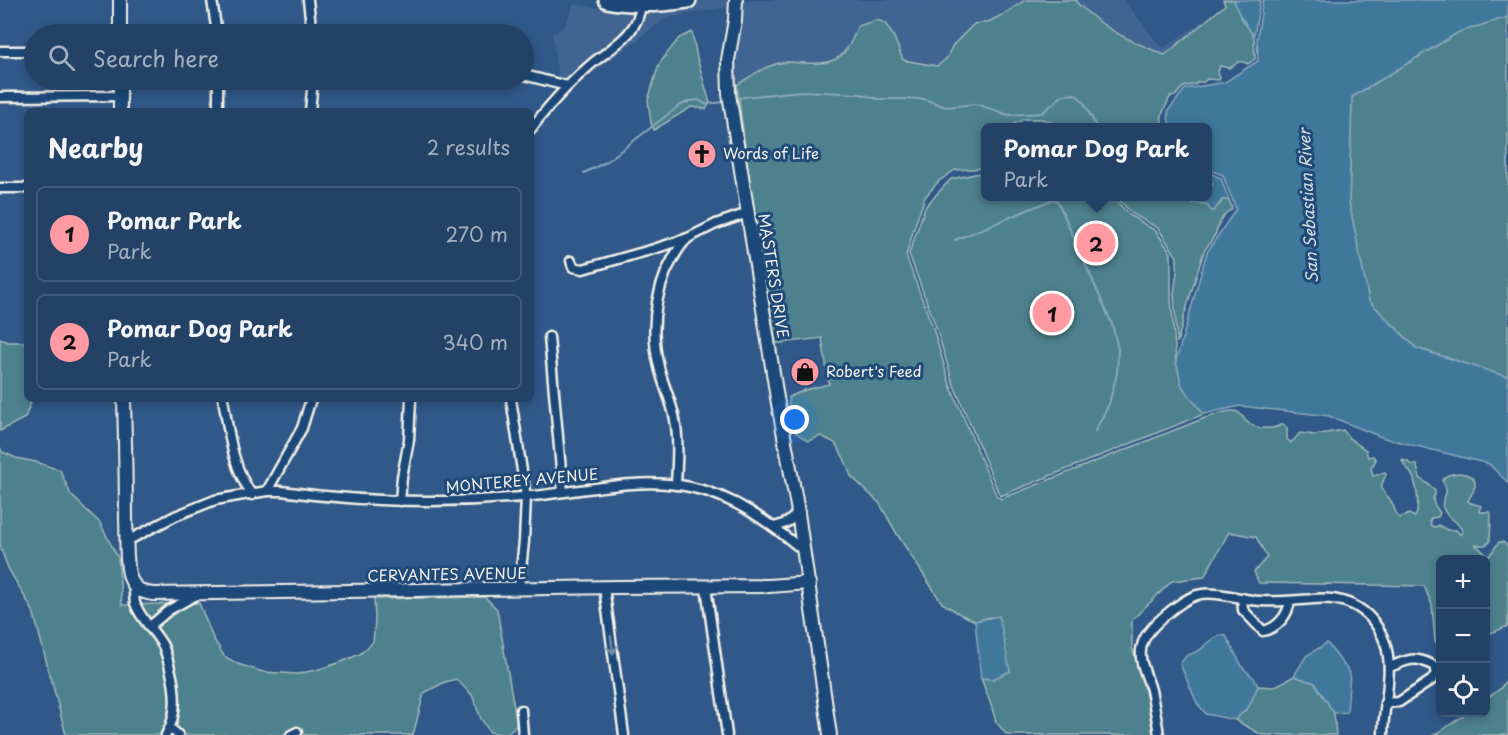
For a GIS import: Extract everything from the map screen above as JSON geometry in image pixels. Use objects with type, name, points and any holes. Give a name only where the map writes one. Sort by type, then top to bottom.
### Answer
[{"type":"highway","points":[[608,0],[641,4],[688,0]]},
{"type":"street","points":[[120,0],[120,24]]},
{"type":"street","points":[[212,0],[216,24]]},
{"type":"street","points":[[308,0],[311,24]]},
{"type":"street","name":"MASTERS DRIVE","points":[[736,0],[728,60],[730,100],[777,398],[798,509],[830,735]]},
{"type":"street","points":[[534,125],[567,86],[627,35],[640,15],[641,4]]},
{"type":"street","points":[[0,51],[24,51]]},
{"type":"street","points":[[534,78],[567,86]]},
{"type":"street","points":[[120,90],[120,108]]},
{"type":"street","points":[[218,90],[218,108]]},
{"type":"street","points":[[310,108],[312,90]]},
{"type":"street","points":[[0,97],[120,96]]},
{"type":"street","points":[[0,188],[24,188]]},
{"type":"street","points":[[572,264],[583,270],[610,263],[688,238],[716,224],[748,213]]},
{"type":"street","points":[[676,484],[676,428],[656,356],[654,314],[661,284],[678,249],[688,238]]},
{"type":"street","points":[[549,337],[563,492]]},
{"type":"street","points":[[124,402],[129,574],[133,584],[135,603],[164,648],[174,682],[176,701],[168,731],[178,735]]},
{"type":"street","points":[[224,402],[235,463],[244,484],[252,495]]},
{"type":"street","points":[[267,491],[302,428],[310,402]]},
{"type":"street","points":[[400,501],[409,440],[411,402]]},
{"type":"street","points":[[512,402],[526,497],[519,589]]},
{"type":"street","name":"MONTEREY AVENUE","points":[[127,541],[175,516],[215,500],[267,491],[400,501],[465,501],[526,497],[625,484],[660,483],[676,484],[721,496],[746,508],[804,551]]},
{"type":"street","points":[[774,527],[792,520],[798,509]]},
{"type":"street","name":"CERVANTES AVENUE","points":[[133,584],[138,590],[149,594],[809,584]]},
{"type":"street","points":[[604,587],[624,735]]},
{"type":"street","points":[[706,587],[727,735]]},
{"type":"street","points":[[150,626],[169,610],[201,593]]},
{"type":"street","points":[[1159,735],[1142,661],[1143,640],[1150,629],[1175,606],[1200,594],[1259,601],[1335,599],[1363,612],[1372,620],[1387,647],[1389,667],[1383,735]]},
{"type":"street","points":[[1242,598],[1244,610],[1263,631],[1271,629],[1287,615],[1290,601]]},
{"type":"street","points":[[1385,703],[1399,702],[1432,680],[1436,673],[1434,666],[1417,659],[1410,659],[1389,667]]},
{"type":"street","points":[[521,710],[523,735]]},
{"type":"shaded area","points":[[708,0],[733,0],[733,6],[666,18],[570,89],[637,28],[643,17],[644,8]]},
{"type":"shaded area","points":[[740,0],[1025,0],[988,22],[974,24],[953,45],[946,59],[937,66],[903,61],[885,23],[877,20],[858,26],[845,52],[832,61],[813,64],[786,62],[760,70],[737,85],[732,85]]},
{"type":"shaded area","points":[[1077,0],[1124,0],[1161,47],[1165,47],[1221,8],[1165,55],[1135,43],[1104,26],[1077,3]]},
{"type":"shaded area","points":[[604,3],[637,8],[637,14],[616,41],[566,82],[559,80],[552,34],[564,27],[574,4],[602,9]]},
{"type":"green space","points":[[1025,0],[1077,0],[1077,3],[1088,13],[1108,28],[1165,55],[1225,5],[1223,0],[1234,0],[1241,18],[1254,36],[1255,59],[1248,64],[1239,62],[1229,68],[1220,66],[1219,80],[1207,79],[1204,82],[1183,87],[1175,96],[1170,97],[1162,114],[1162,123],[1053,123],[1042,119],[1024,119],[1016,123],[981,123],[981,168],[955,170],[939,181],[925,197],[906,256],[933,328],[950,385],[997,497],[1001,499],[1205,418],[1226,412],[1238,412],[1251,425],[1260,428],[1283,424],[1287,428],[1287,439],[1291,443],[1300,433],[1315,435],[1343,430],[1349,438],[1366,450],[1368,457],[1373,456],[1376,460],[1371,468],[1373,476],[1385,472],[1382,489],[1399,518],[1409,514],[1415,517],[1417,508],[1414,481],[1402,460],[1417,465],[1421,479],[1435,491],[1434,504],[1440,513],[1438,517],[1431,518],[1431,526],[1438,525],[1447,530],[1456,530],[1461,535],[1462,531],[1447,514],[1442,504],[1446,490],[1442,480],[1455,473],[1466,474],[1474,479],[1475,488],[1468,501],[1481,506],[1479,511],[1491,514],[1490,542],[1485,545],[1476,545],[1487,555],[1436,555],[1436,643],[1432,605],[1424,586],[1259,583],[1254,572],[1267,557],[1256,537],[1229,532],[1204,577],[1172,581],[1132,620],[1132,648],[1143,679],[1154,735],[1007,735],[996,722],[981,678],[993,679],[1010,671],[990,617],[975,621],[942,603],[880,504],[851,476],[835,443],[821,436],[808,441],[795,432],[789,408],[789,397],[829,384],[822,338],[773,344],[737,85],[761,70],[781,63],[818,63],[840,57],[851,43],[858,26],[877,20],[885,23],[894,37],[903,60],[937,66],[946,59],[953,45],[974,24],[988,22]]},
{"type":"green space","points":[[1508,17],[1508,377],[1416,348],[1369,301],[1349,202],[1352,97],[1459,32]]},
{"type":"green space","points":[[692,32],[710,103],[706,109],[691,107],[654,130],[648,100],[659,64],[679,38]]},
{"type":"green space","points":[[981,173],[981,201],[1117,201],[1129,215],[1156,231],[1171,253],[1171,298],[1176,361],[1182,386],[1204,414],[1000,496],[953,383],[936,327],[909,254],[925,207],[951,179]]},
{"type":"green space","points":[[1222,200],[1229,200],[1232,209],[1225,214],[1204,251],[1177,343],[1174,293],[1177,257],[1158,228],[1131,213],[1120,201],[1188,201],[1207,204],[1213,211]]},
{"type":"green space","points":[[0,339],[8,342],[24,342],[24,402],[31,402],[25,418],[0,431]]},
{"type":"green space","points":[[0,447],[2,452],[16,458],[60,470],[71,495],[100,523],[118,558],[122,605],[199,603],[213,638],[224,656],[238,664],[263,672],[298,674],[320,669],[360,654],[373,642],[374,599],[485,597],[497,609],[517,725],[505,735],[490,732],[481,719],[472,695],[456,679],[424,693],[413,735],[66,735],[33,611],[8,568],[0,546]]},
{"type":"green space","points":[[1499,542],[1503,542],[1508,546],[1508,626],[1490,633],[1490,555]]},
{"type":"green space","points":[[1294,676],[1315,683],[1334,713],[1336,735],[1262,735],[1235,720],[1249,706],[1258,686],[1274,687]]},
{"type":"green space","points":[[1508,677],[1508,735],[1434,735],[1462,717],[1490,717],[1490,696],[1500,689]]},
{"type":"water","points":[[1234,0],[1260,0],[1254,36],[1240,15]]},
{"type":"water","name":"San Sebastian River","points":[[1263,0],[1508,0],[1508,17],[1459,32],[1352,97],[1349,202],[1369,301],[1416,348],[1508,377],[1508,483],[1489,464],[1384,438],[1329,416],[1240,406],[1204,414],[1182,386],[1176,361],[1207,252],[1236,209],[1223,175],[1212,171],[1212,123],[1169,123],[1168,111],[1185,89],[1225,82],[1258,61],[1257,39]]},
{"type":"water","points":[[1212,174],[1221,178],[1229,200],[1222,200],[1214,211],[1210,210],[1207,204],[1188,201],[1212,201]]},
{"type":"water","points":[[999,616],[1010,671],[993,679],[981,678],[975,621]]},
{"type":"water","points":[[1220,635],[1226,636],[1243,668],[1254,678],[1258,686],[1249,706],[1235,720],[1206,714],[1197,703],[1180,664],[1186,656],[1200,650]]},
{"type":"water","points":[[1327,643],[1350,673],[1347,712],[1334,713],[1315,683],[1294,676],[1306,656]]},
{"type":"waterway","points":[[733,100],[802,91],[861,94],[878,99],[924,99],[946,107],[976,104],[1009,115],[1042,113],[1063,95],[1075,94],[1083,101],[1094,123]]},
{"type":"waterway","points":[[584,173],[606,162],[679,106],[699,100],[705,104],[725,102]]},
{"type":"waterway","points":[[955,240],[1049,201]]},
{"type":"waterway","points":[[1057,201],[1112,324],[1118,349],[1117,373],[1109,404],[1095,431]]},
{"type":"place","name":"Words of Life","points":[[702,154]]},
{"type":"place","name":"Pomar Dog Park","points":[[1096,243]]},
{"type":"place","name":"Pomar Park","points":[[1052,313]]},
{"type":"place","name":"Robert's Feed","points":[[805,372]]}]
